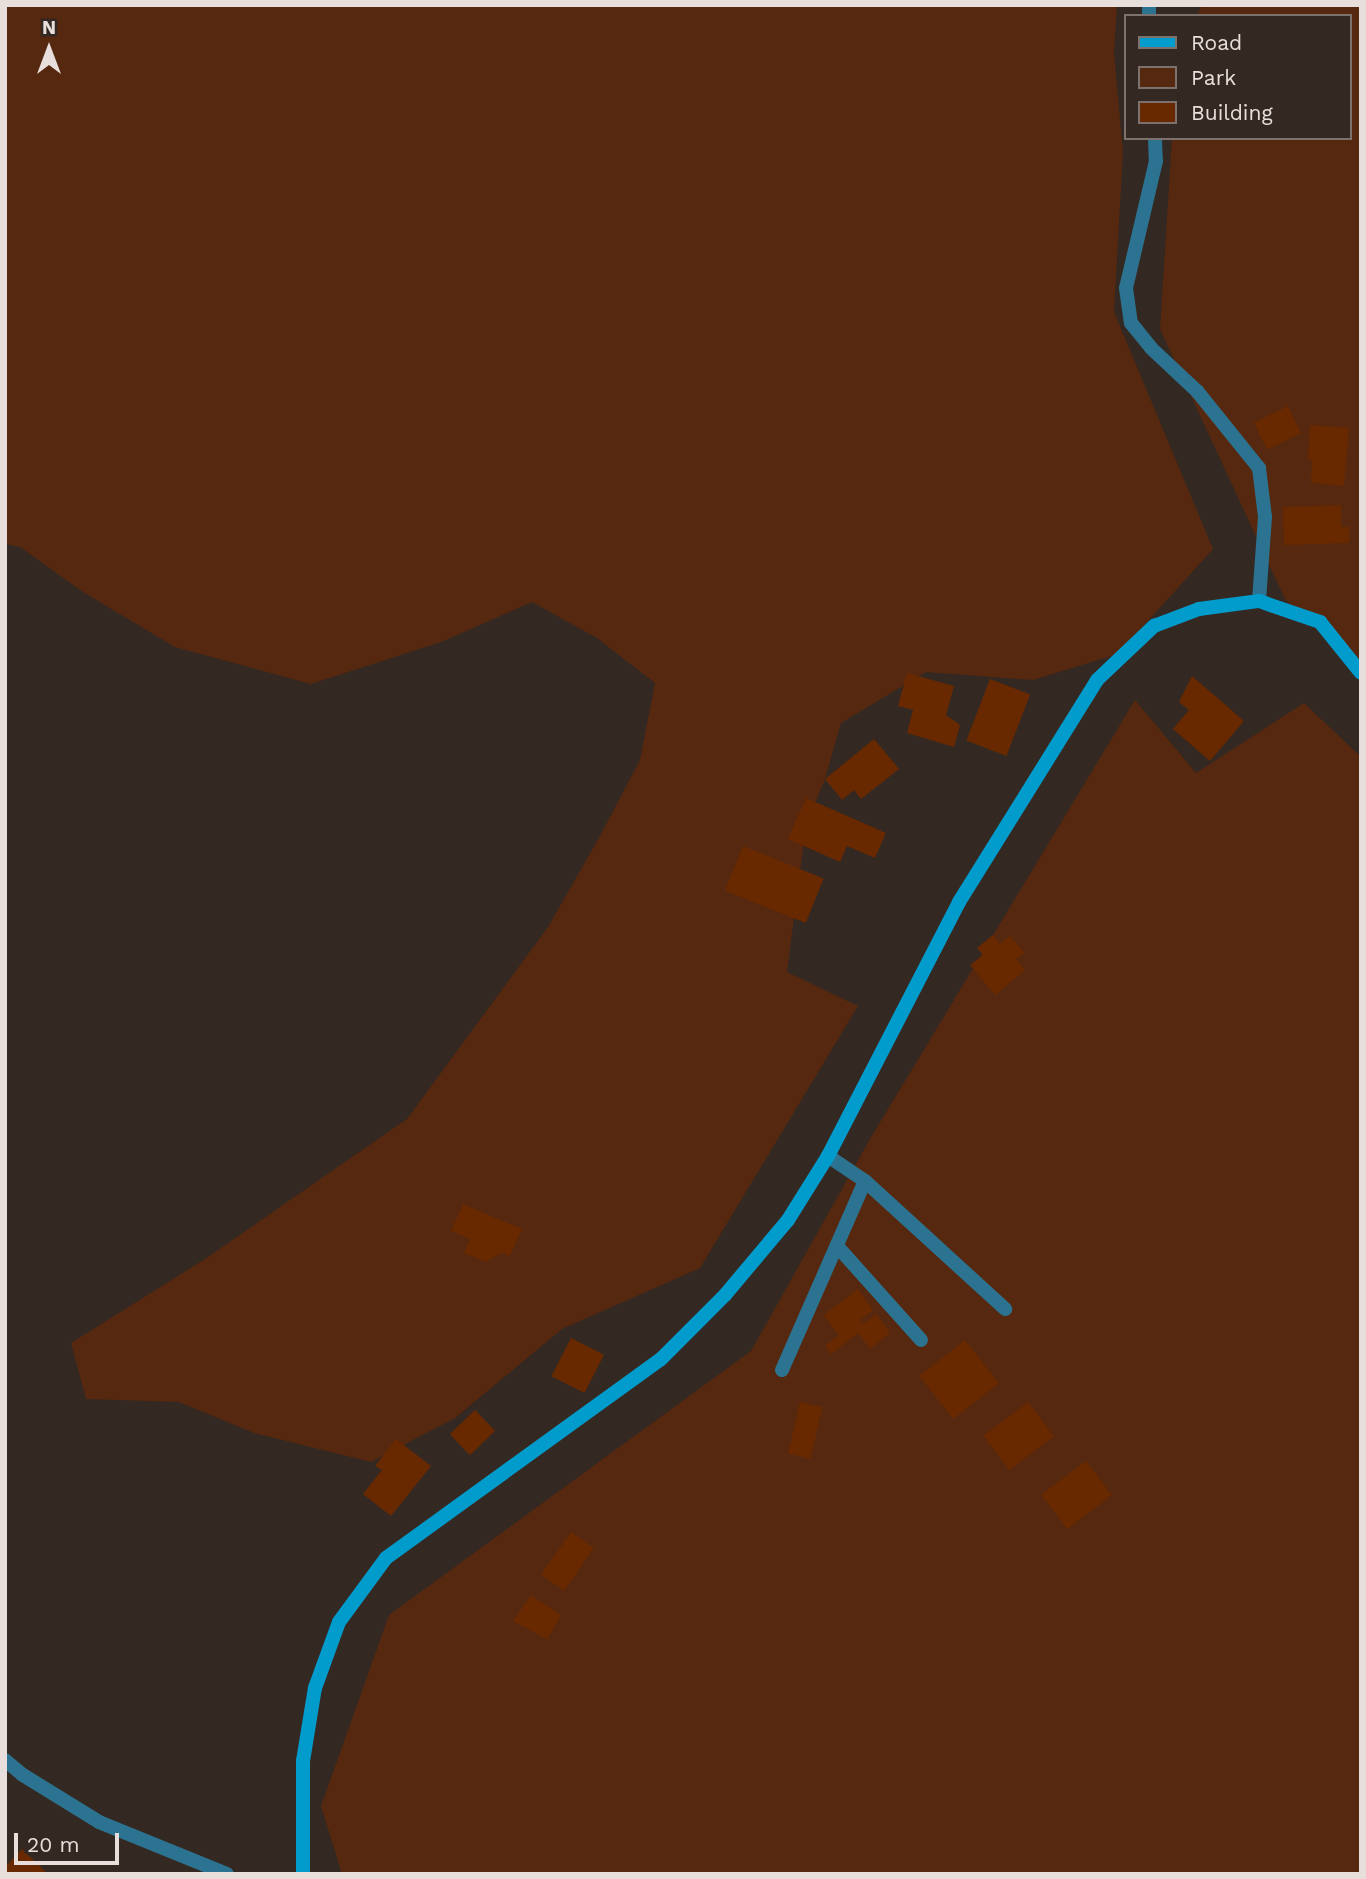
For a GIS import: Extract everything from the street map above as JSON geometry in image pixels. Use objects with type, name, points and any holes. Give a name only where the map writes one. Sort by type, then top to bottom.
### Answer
[{"type":"street","points":[[1155,140],[1156,161],[1126,288],[1131,323],[1151,348],[1197,391],[1259,468],[1265,517],[1259,601]]},
{"type":"street","points":[[303,1874],[303,1761],[315,1688],[339,1622],[386,1558],[661,1359],[725,1295],[779,1231],[828,1156],[959,902],[1097,680],[1153,626],[1199,609],[1259,601],[1320,622],[1361,673]]},
{"type":"street","points":[[828,1156],[865,1181],[1004,1309]]},
{"type":"street","points":[[782,1370],[865,1181]]},
{"type":"street","points":[[837,1246],[921,1340]]},
{"type":"street","points":[[5,1760],[23,1775],[99,1822],[227,1874]]},
{"type":"green space","points":[[5,5],[1117,5],[1114,54],[1123,152],[1114,312],[1213,549],[1118,654],[1033,680],[926,672],[841,723],[825,779],[806,825],[787,972],[858,1006],[700,1268],[562,1329],[455,1418],[371,1462],[254,1433],[179,1402],[86,1399],[71,1343],[205,1259],[407,1119],[548,927],[600,836],[640,760],[655,683],[597,638],[532,602],[441,642],[311,684],[175,647],[83,592],[20,547],[5,544]]},
{"type":"green space","points":[[1202,5],[1361,5],[1361,672],[1285,599],[1160,329],[1172,140],[1352,140],[1352,14],[1198,14]]},
{"type":"green space","points":[[1135,700],[1196,773],[1304,703],[1361,757],[1361,1874],[342,1874],[321,1806],[389,1615],[751,1351],[870,1139]]},
{"type":"building","points":[[1288,406],[1301,433],[1267,450],[1254,423]]},
{"type":"building","points":[[1310,425],[1349,428],[1344,486],[1311,483],[1312,460],[1308,459]]},
{"type":"building","points":[[1341,505],[1341,527],[1349,527],[1349,543],[1284,545],[1283,507]]},
{"type":"building","points":[[907,673],[954,686],[946,715],[960,725],[954,747],[907,733],[913,710],[898,706]]},
{"type":"building","points":[[1192,676],[1244,721],[1210,761],[1173,729],[1189,710],[1179,702]]},
{"type":"building","points":[[990,679],[1030,694],[1006,756],[966,741]]},
{"type":"building","points":[[874,739],[899,769],[861,799],[854,790],[842,800],[825,779]]},
{"type":"building","points":[[806,798],[886,833],[875,858],[847,846],[840,862],[788,839]]},
{"type":"building","points":[[743,846],[824,879],[806,923],[725,891]]},
{"type":"building","points":[[993,935],[1000,944],[1010,936],[1025,953],[1016,959],[1025,970],[995,995],[970,965],[983,955],[977,948]]},
{"type":"building","points":[[463,1204],[522,1229],[510,1256],[501,1253],[486,1262],[464,1253],[470,1239],[451,1231]]},
{"type":"building","points":[[858,1289],[873,1310],[860,1320],[863,1324],[876,1314],[890,1333],[870,1349],[858,1333],[831,1354],[825,1346],[839,1335],[824,1315]]},
{"type":"building","points":[[571,1338],[604,1355],[584,1393],[551,1376]]},
{"type":"building","points":[[965,1340],[999,1383],[953,1419],[919,1376]]},
{"type":"building","points":[[800,1402],[822,1407],[810,1459],[788,1454]]},
{"type":"building","points":[[1028,1402],[1054,1436],[1009,1470],[983,1436]]},
{"type":"building","points":[[475,1410],[495,1431],[470,1455],[450,1434]]},
{"type":"building","points":[[396,1439],[431,1466],[391,1516],[363,1494],[382,1470],[375,1466]]},
{"type":"building","points":[[1086,1461],[1112,1495],[1067,1529],[1041,1495]]},
{"type":"building","points":[[571,1532],[594,1548],[564,1591],[541,1575]]},
{"type":"building","points":[[531,1595],[561,1615],[547,1639],[513,1621]]},
{"type":"building","points":[[22,1849],[48,1874],[5,1874],[5,1867]]}]
